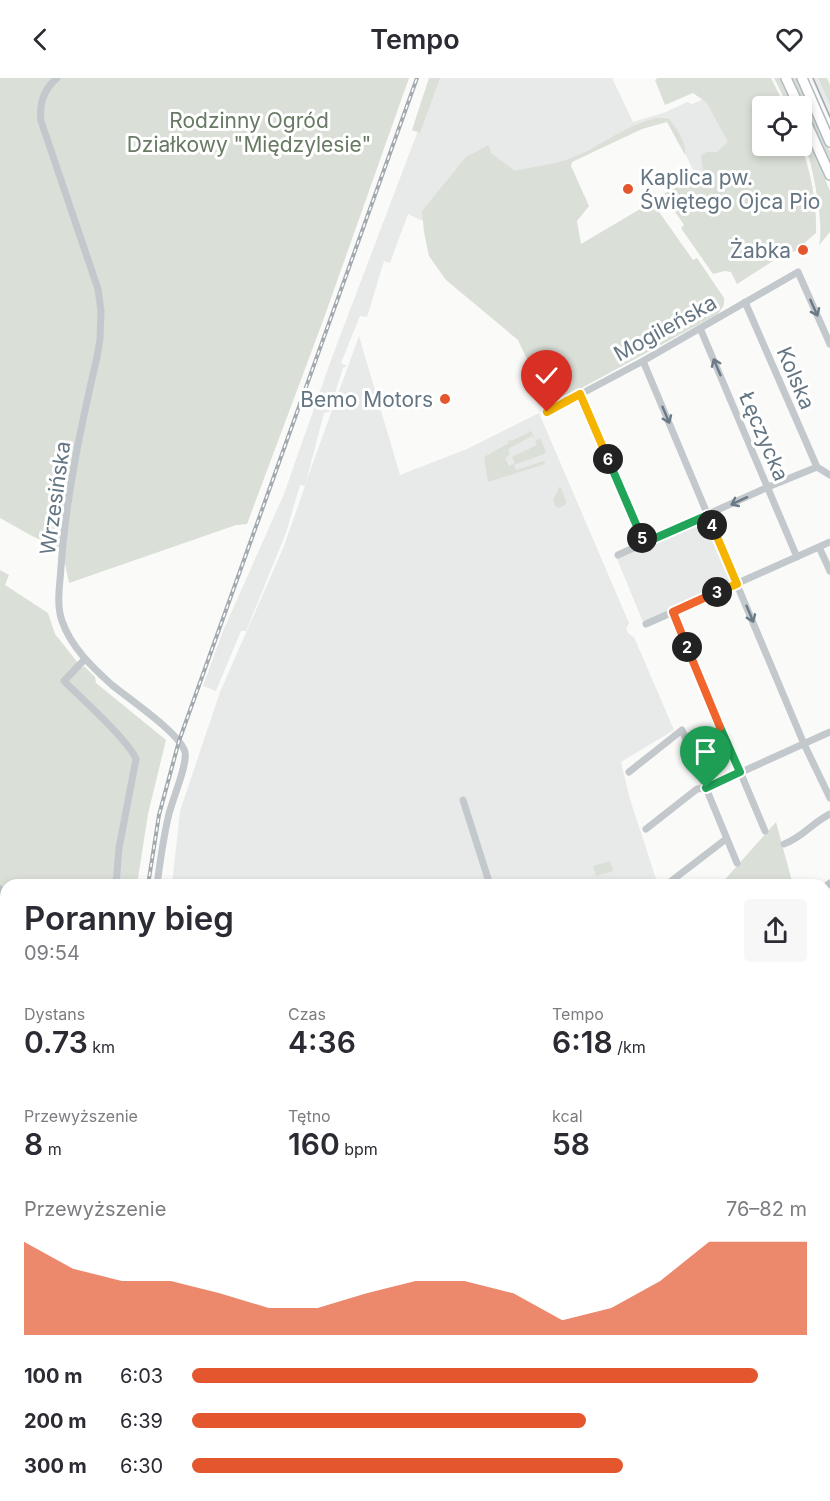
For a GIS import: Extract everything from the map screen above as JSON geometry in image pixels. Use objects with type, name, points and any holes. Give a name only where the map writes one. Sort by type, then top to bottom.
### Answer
[{"type":"main road","points":[[786,78],[794,96]]},
{"type":"main road","points":[[802,78],[830,142]]},
{"type":"main road","points":[[812,135],[830,175]]},
{"type":"street","name":"Wrzesińska","points":[[57,78],[42,97],[41,121],[94,277],[101,311],[100,339],[68,502],[59,591],[60,616],[64,627],[85,659],[135,705],[175,736],[183,748],[185,759],[168,817],[158,879]]},
{"type":"street","name":"Mogileńska","points":[[547,412],[643,361],[798,272],[830,344]]},
{"type":"street","name":"Kolska","points":[[745,302],[817,467]]},
{"type":"street","name":"Łęczycka","points":[[700,328],[797,557]]},
{"type":"street","points":[[643,361],[804,744],[830,798]]},
{"type":"street","points":[[580,394],[644,543]]},
{"type":"street","points":[[618,555],[817,467],[830,475]]},
{"type":"street","points":[[646,624],[830,542]]},
{"type":"street","points":[[819,547],[830,571]]},
{"type":"street","points":[[673,612],[765,831]]},
{"type":"street","points":[[85,659],[64,681],[133,752],[136,759],[119,848],[116,879]]},
{"type":"street","points":[[629,772],[682,730],[737,863]]},
{"type":"street","points":[[646,829],[698,789],[706,788],[830,732]]},
{"type":"street","points":[[463,800],[488,879]]},
{"type":"street","points":[[784,844],[794,841],[819,819],[830,814]]},
{"type":"street","points":[[674,879],[726,839]]},
{"type":"shaded area","points":[[438,78],[612,78],[633,122],[666,112],[687,102],[692,104],[706,98],[729,142],[697,178],[667,117],[650,120],[434,226],[408,214],[390,263],[384,261],[367,317],[360,316],[341,363],[347,366],[343,368],[329,412],[324,413],[306,482],[359,336],[400,475],[467,449],[539,413],[629,623],[626,629],[634,637],[674,730],[621,762],[629,796],[656,879],[173,879],[180,811],[220,692],[284,546],[305,486],[300,485],[286,533],[246,631],[241,631],[216,691],[203,686],[223,631],[284,494],[331,360]]},
{"type":"shaded area","points":[[811,78],[818,78],[830,105],[830,119]]},
{"type":"shaded area","points":[[704,521],[708,523],[731,578],[729,583],[643,622],[617,559]]},
{"type":"green space","name":"Rodzinny Ogród Działkowy \"Międzylesie\"","points":[[0,78],[409,78],[324,318],[247,524],[236,525],[69,583],[62,549],[0,518]]},
{"type":"green space","points":[[429,78],[440,78],[420,133],[412,130]]},
{"type":"green space","points":[[658,78],[771,78],[780,96],[752,96],[752,156],[805,156],[813,188],[816,233],[795,251],[779,257],[737,284],[731,272],[713,274],[681,228],[684,225],[663,194],[697,178],[703,170],[701,155],[707,152],[717,152],[728,142],[707,103],[693,93],[665,105],[655,80]]},
{"type":"green space","points":[[774,78],[782,78],[790,96],[783,96]]},
{"type":"green space","points":[[790,78],[799,78],[807,96],[799,96]]},
{"type":"green space","points":[[818,78],[827,78],[830,85],[830,105]]},
{"type":"green space","points":[[812,109],[830,151],[830,161],[812,124]]},
{"type":"green space","points":[[656,118],[668,118],[683,140],[685,155],[667,122],[642,129],[572,162],[571,166],[589,206],[577,221],[581,244],[652,202],[693,260],[697,258],[724,298],[724,305],[718,314],[552,404],[548,404],[518,340],[446,280],[429,256],[422,211],[466,157],[489,145],[491,153],[515,171],[566,160],[633,126]]},
{"type":"green space","points":[[812,147],[830,191],[830,232],[819,245],[818,204],[809,156],[812,156]]},
{"type":"green space","points":[[529,428],[535,439],[532,436],[508,449],[510,454],[505,458],[509,466],[515,463],[512,457],[537,445],[535,441],[540,438],[546,452],[514,465],[516,470],[544,461],[545,464],[488,482],[484,457],[509,443],[508,439],[511,441],[530,432]]},
{"type":"green space","points":[[560,486],[566,501],[565,505],[559,508],[555,506],[553,500]]},
{"type":"green space","points":[[0,570],[9,575],[5,585],[48,613],[55,634],[82,668],[84,666],[95,677],[96,683],[166,740],[148,814],[138,879],[0,879]]},
{"type":"green space","points":[[776,822],[791,879],[725,879]]},
{"type":"green space","points":[[610,861],[613,871],[596,876],[593,866]]},
{"type":"tram line","points":[[813,78],[830,117]]},
{"type":"railway","points":[[149,879],[159,815],[179,741],[417,78]]},
{"type":"place","name":"Kaplica pw. Świętego Ojca Pio","points":[[628,189]]},
{"type":"place","name":"Żabka","points":[[803,250]]},
{"type":"place","name":"Bemo Motors","points":[[445,399]]},
{"type":"route","points":[[547,412],[580,394],[644,543],[708,515],[737,584],[673,612],[740,772],[706,788]]}]
